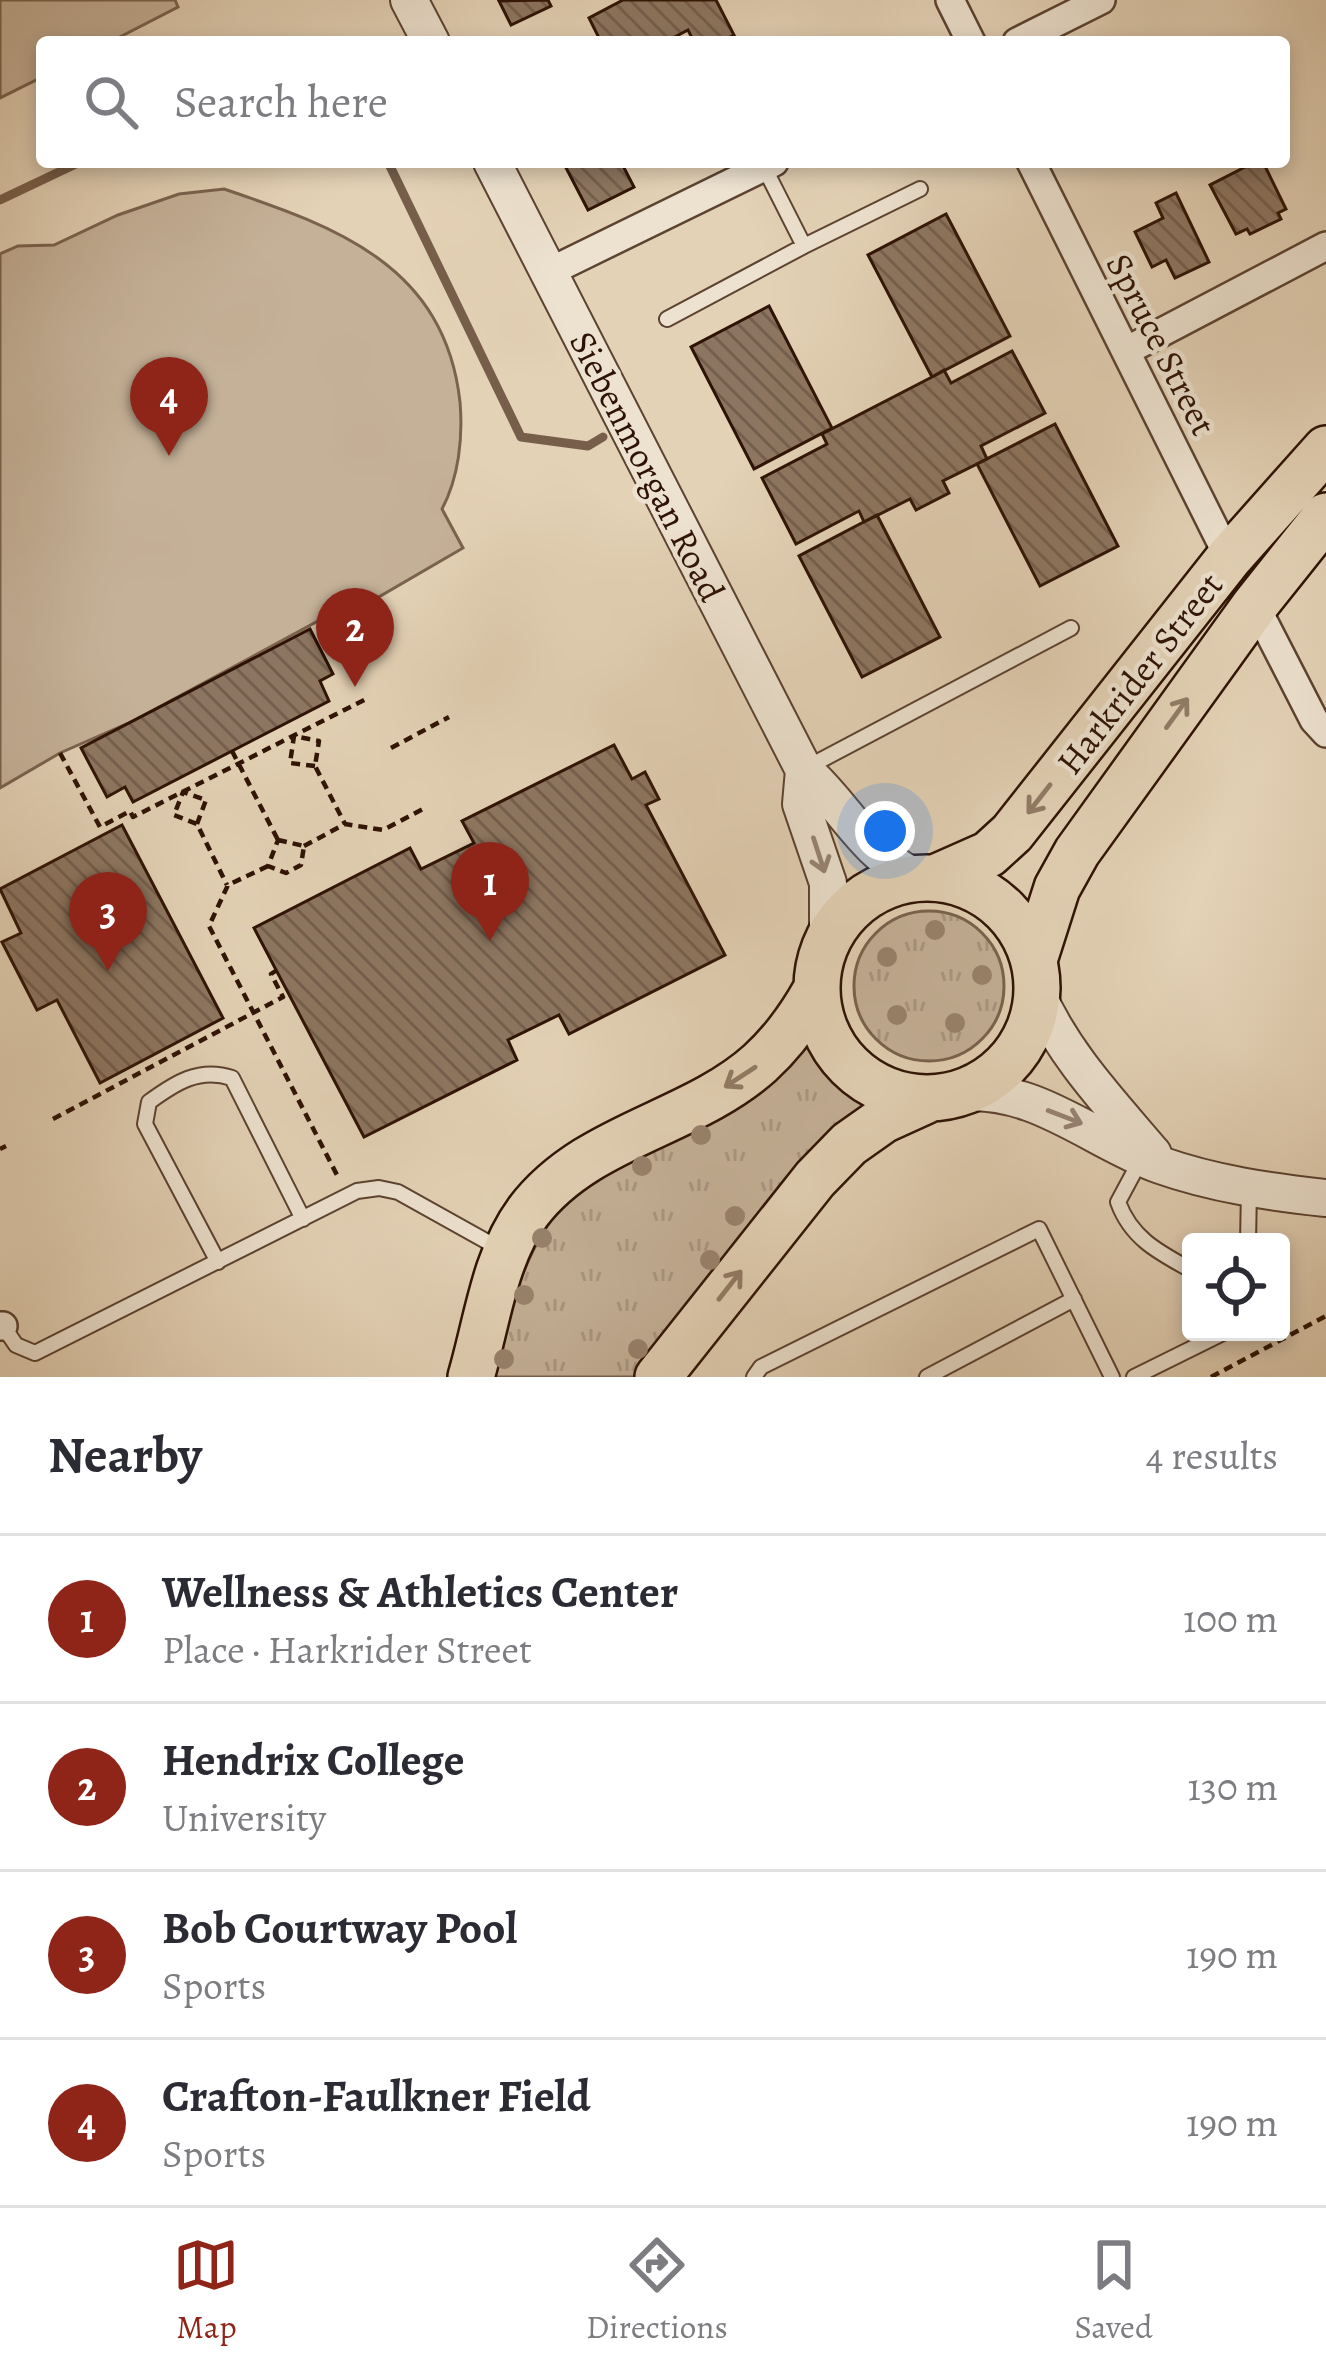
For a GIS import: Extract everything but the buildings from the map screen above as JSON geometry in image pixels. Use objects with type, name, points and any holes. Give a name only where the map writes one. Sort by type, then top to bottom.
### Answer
[{"type":"main road","name":"Harkrider Street","points":[[924,876],[989,854],[1012,833],[1229,558],[1326,449]]},
{"type":"main road","name":"Harkrider Street","points":[[1035,974],[1057,888],[1077,852],[1255,605],[1326,516]]},
{"type":"main road","points":[[471,1377],[506,1252],[525,1215],[550,1185],[580,1162],[759,1064],[803,1013],[816,990],[828,942],[844,916],[869,893],[924,876],[982,892],[1003,907],[1035,974],[1030,1024],[1016,1053],[993,1074],[883,1120],[838,1155],[658,1377]]},
{"type":"main road","points":[[816,990],[824,1024],[853,1069],[877,1088],[897,1096],[943,1096]]},
{"type":"street","points":[[409,0],[427,36]]},
{"type":"street","points":[[950,0],[968,36]]},
{"type":"street","points":[[1029,36],[1101,0]]},
{"type":"street","name":"Siebenmorgan Road","points":[[495,168],[804,770],[828,791],[886,863],[924,876]]},
{"type":"street","points":[[549,272],[761,168]]},
{"type":"street","name":"Spruce Street","points":[[1034,168],[1229,558]]},
{"type":"street","points":[[1126,351],[1326,246]]},
{"type":"street","points":[[1255,605],[1314,720],[1326,733]]},
{"type":"street","name":"Siebenmorgan Road","points":[[804,770],[800,804],[828,883],[828,942]]},
{"type":"street","points":[[1035,974],[1047,1019],[1152,1162]]},
{"type":"street","points":[[943,1096],[984,1090],[1013,1097],[1082,1123],[1152,1162],[1250,1190],[1326,1198]]},
{"type":"lane","points":[[771,168],[804,246]]},
{"type":"lane","points":[[667,319],[920,189]]},
{"type":"lane","points":[[804,770],[1071,628]]},
{"type":"lane","points":[[218,1262],[145,1124],[149,1102],[178,1080],[216,1073],[232,1078],[303,1219]]},
{"type":"lane","points":[[1152,1162],[1118,1202],[1132,1233],[1182,1264]]},
{"type":"lane","points":[[1249,1233],[1250,1190]]},
{"type":"lane","points":[[1,1326],[16,1345],[35,1353],[357,1191],[398,1192],[506,1252]]},
{"type":"lane","points":[[754,1377],[761,1366],[1039,1229],[1112,1377]]},
{"type":"lane","points":[[927,1377],[1074,1299]]},
{"type":"lane","points":[[1134,1377],[1207,1341]]},
{"type":"path","points":[[60,753],[100,827],[130,811],[133,817],[366,700]]},
{"type":"path","points":[[391,748],[449,717]]},
{"type":"path","points":[[294,736],[319,741],[315,766],[345,824]]},
{"type":"path","points":[[294,736],[290,763],[315,766]]},
{"type":"path","points":[[232,752],[278,840],[304,847],[345,824],[383,830],[423,808]]},
{"type":"path","points":[[183,792],[206,800],[197,824]]},
{"type":"path","points":[[183,792],[174,815],[197,824],[228,885]]},
{"type":"path","points":[[278,840],[268,866],[228,885],[209,926],[340,1180]]},
{"type":"path","points":[[268,866],[286,873],[301,865],[304,847]]},
{"type":"path","points":[[53,1119],[283,997],[271,974],[277,970]]},
{"type":"path","points":[[1211,1377],[1326,1316]]},
{"type":"green space","points":[[0,0],[175,0],[178,7],[122,36],[36,36],[36,80],[0,98]]},
{"type":"green space","points":[[224,189],[344,237],[409,285],[433,317],[450,355],[460,402],[458,457],[442,509],[463,548],[370,602],[333,613],[0,788],[0,254],[18,246],[54,245],[179,194]]},
{"type":"green space","points":[[929,911],[958,916],[982,933],[999,957],[1004,986],[999,1015],[982,1039],[958,1056],[929,1061],[900,1056],[876,1039],[859,1015],[854,986],[859,957],[876,933],[900,916]]},
{"type":"green space","points":[[810,1044],[833,1079],[867,1104],[640,1377],[493,1377],[524,1270],[566,1201],[587,1181],[769,1083]]},
{"type":"waterway","points":[[0,200],[67,168]]},
{"type":"waterway","points":[[391,168],[521,437],[588,446],[603,437]]},
{"type":"place","name":"Crafton-Faulkner Field","points":[[169,456]]},
{"type":"place","name":"Hendrix College","points":[[355,687]]},
{"type":"place","name":"Wellness & Athletics Center","points":[[490,941]]},
{"type":"place","name":"Bob Courtway Pool","points":[[108,971]]}]
